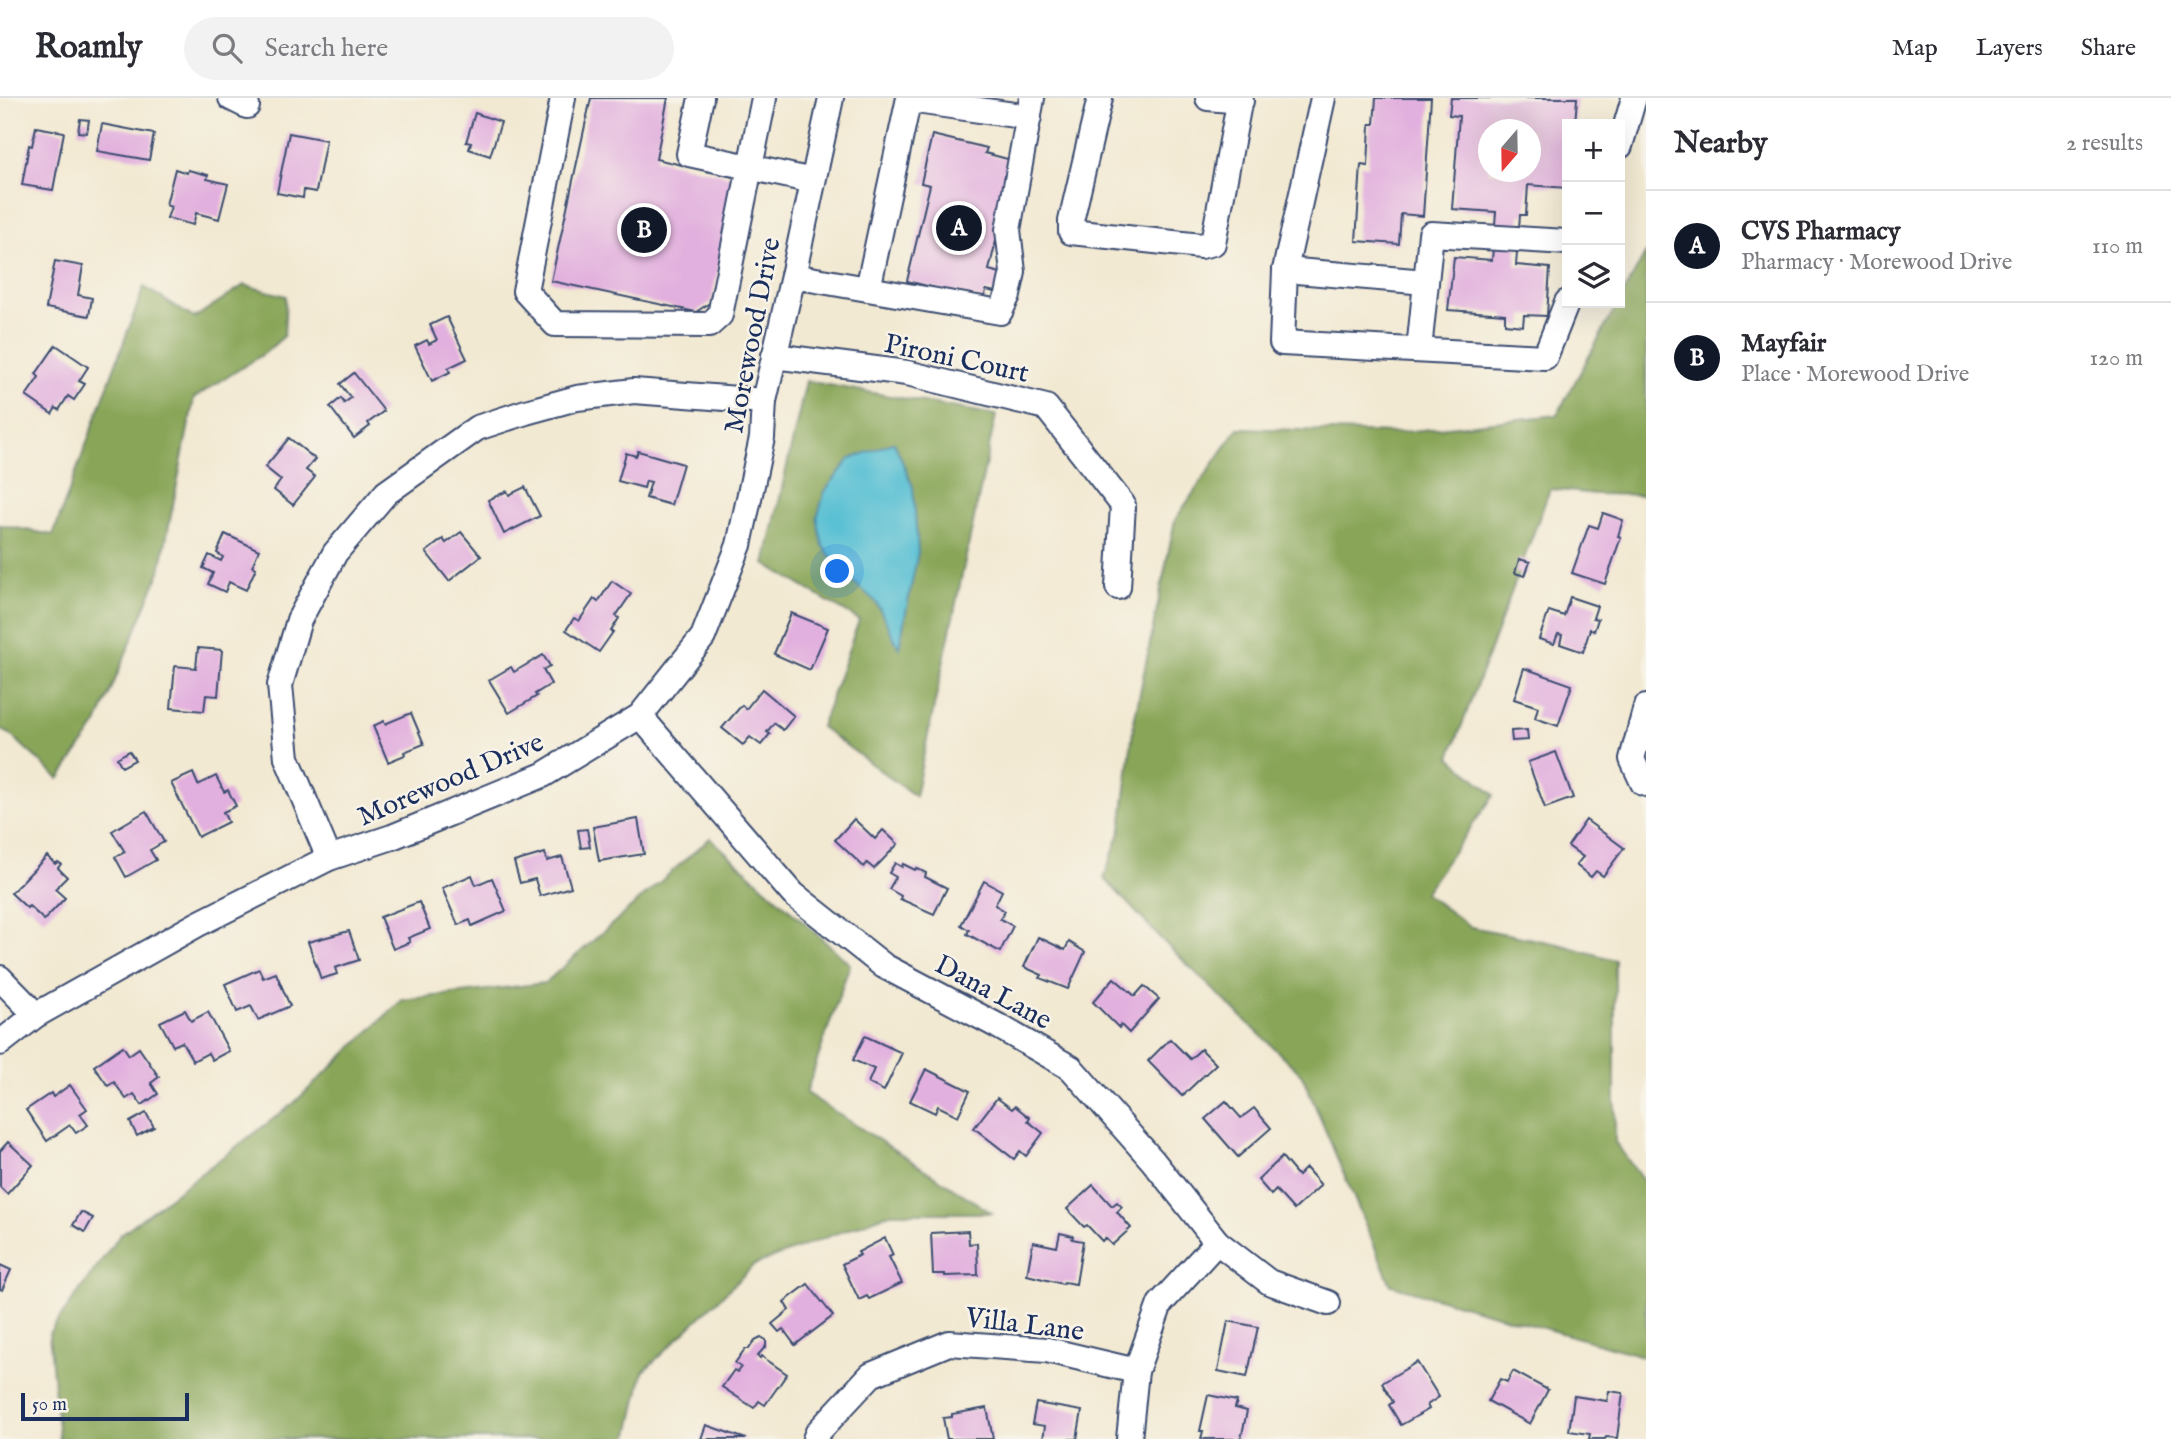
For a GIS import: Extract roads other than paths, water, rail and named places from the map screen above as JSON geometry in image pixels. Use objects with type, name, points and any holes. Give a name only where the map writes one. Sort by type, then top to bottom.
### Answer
[{"type":"street","points":[[563,98],[525,291],[555,324],[709,325],[720,315],[764,98]]},
{"type":"street","points":[[701,98],[689,154],[813,181]]},
{"type":"street","name":"Morewood Drive","points":[[0,1043],[36,1016],[198,923],[329,858],[391,837],[542,775],[640,716],[703,637],[739,545],[762,438],[764,401],[831,98]]},
{"type":"street","points":[[1100,98],[1071,221],[1071,232],[1201,246],[1213,243],[1240,99],[1208,98]]},
{"type":"street","points":[[1323,98],[1285,270],[1282,343],[1545,357],[1565,308]]},
{"type":"street","points":[[1625,129],[1634,98]]},
{"type":"street","points":[[793,276],[1000,312],[1008,295],[1013,272],[1008,230],[1030,107],[909,99],[869,289]]},
{"type":"street","points":[[1419,350],[1431,234],[1562,242]]},
{"type":"street","points":[[1285,270],[1426,282]]},
{"type":"street","name":"Pironi Court","points":[[774,356],[907,373],[1046,407],[1123,505],[1118,587]]},
{"type":"street","points":[[329,858],[287,758],[280,685],[299,620],[335,553],[386,494],[477,428],[577,398],[635,391],[764,401]]},
{"type":"street","points":[[1646,707],[1632,759],[1643,783],[1646,784]]},
{"type":"street","name":"Dana Lane","points":[[640,716],[793,894],[884,966],[1072,1068],[1153,1161],[1217,1242],[1269,1282],[1328,1303]]},
{"type":"street","points":[[0,978],[36,1016]]},
{"type":"street","points":[[1129,1439],[1136,1371],[1160,1304],[1217,1242]]},
{"type":"street","name":"Villa Lane","points":[[815,1439],[818,1432],[871,1375],[949,1343],[1047,1350],[1136,1371]]},
{"type":"water","points":[[894,442],[913,487],[918,552],[899,648],[876,602],[845,574],[823,546],[817,518],[825,491],[850,459]]},
{"type":"place","name":"CVS Pharmacy","points":[[959,228]]},
{"type":"place","name":"Mayfair","points":[[644,230]]}]
